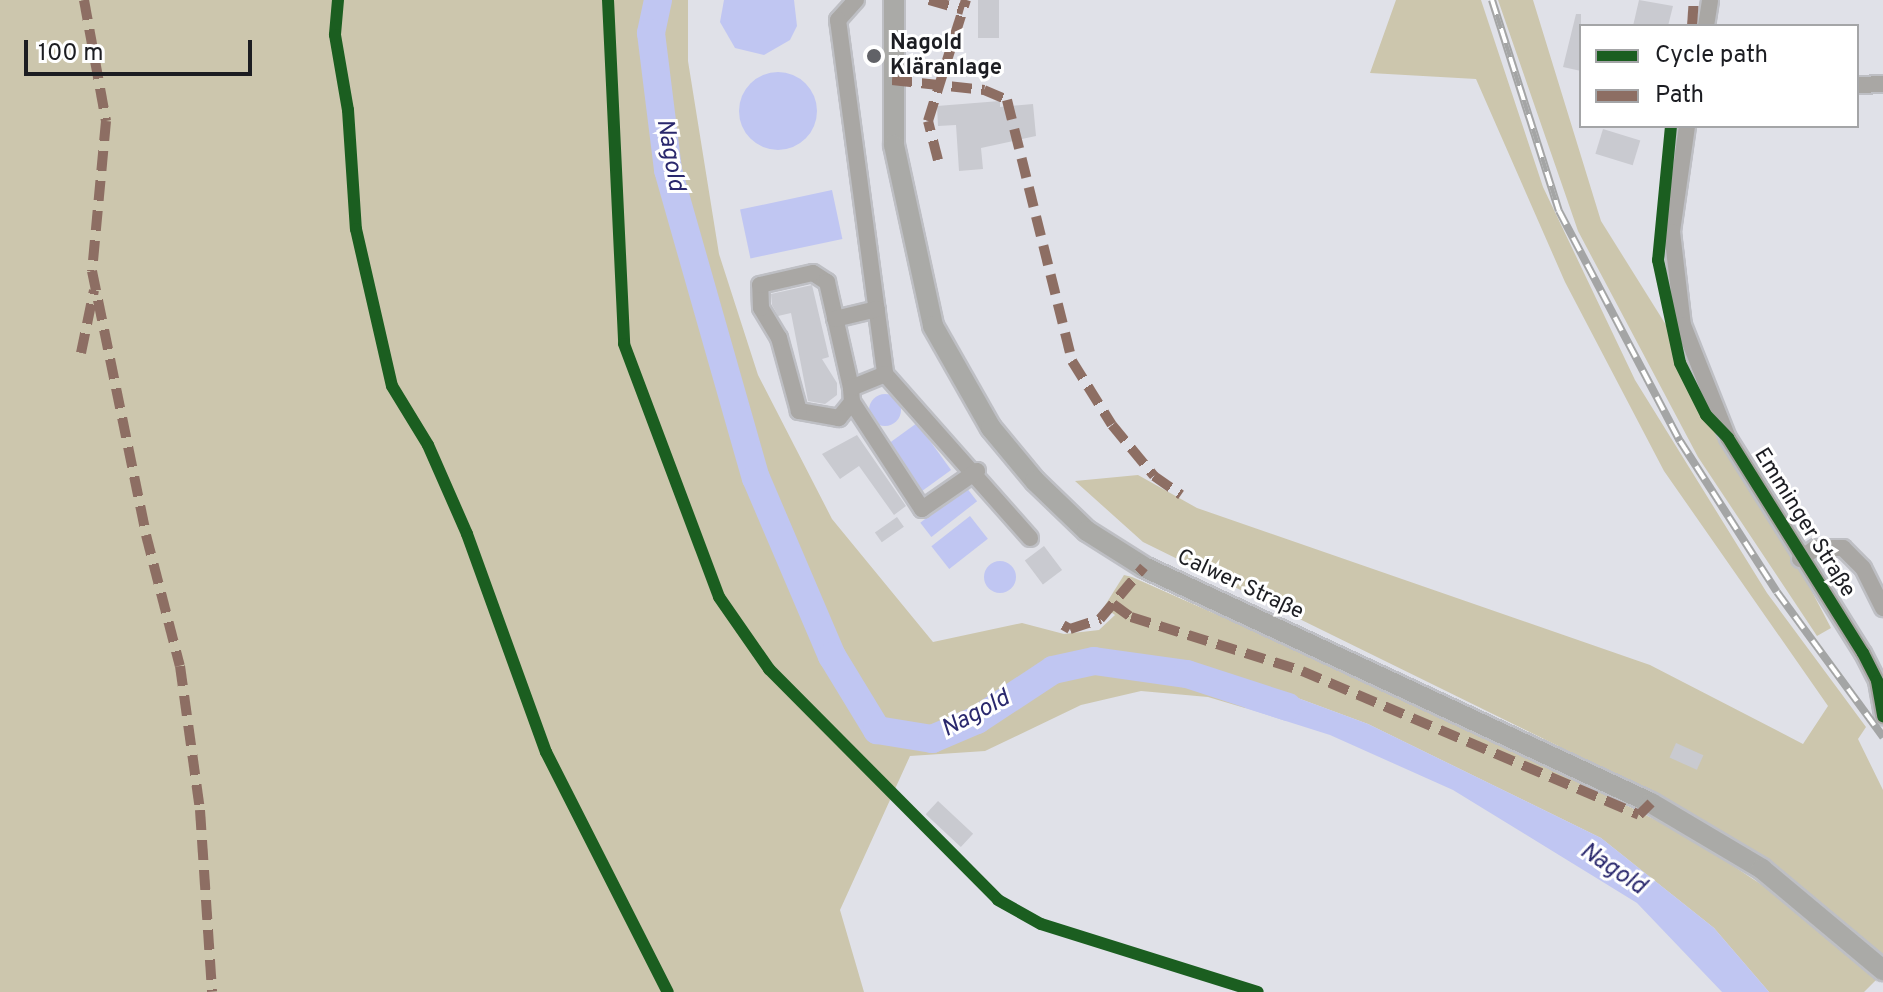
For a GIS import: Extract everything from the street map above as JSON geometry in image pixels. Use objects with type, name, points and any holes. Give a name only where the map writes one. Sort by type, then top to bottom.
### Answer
[{"type":"main road","name":"Calwer Straße","points":[[894,0],[894,145],[933,326],[991,428],[1035,481],[1087,531],[1144,567],[1651,803],[1762,869],[1883,970]]},
{"type":"street","points":[[856,0],[838,20],[885,374],[977,471],[1030,538]]},
{"type":"street","points":[[1706,24],[1710,0]]},
{"type":"street","points":[[1859,85],[1883,84]]},
{"type":"street","name":"Emminger Straße","points":[[1687,128],[1672,232],[1683,325],[1728,438],[1800,559],[1863,653],[1877,681],[1883,716]]},
{"type":"street","points":[[885,374],[851,395],[839,418],[799,411],[779,338],[761,308],[760,285],[821,274],[835,319],[851,395],[922,509],[977,471]]},
{"type":"street","points":[[835,319],[877,309]]},
{"type":"street","points":[[1800,559],[1816,548],[1843,548],[1863,568],[1883,608]]},
{"type":"shaded area","points":[[0,0],[688,0],[688,61],[719,254],[758,375],[832,519],[933,642],[1022,623],[1064,634],[1099,630],[1115,615],[1104,607],[1124,575],[1132,577],[1486,734],[1689,837],[1794,906],[1876,980],[1864,992],[1769,992],[1714,928],[1601,838],[1368,724],[1257,683],[1245,708],[1208,697],[1141,691],[1081,705],[985,751],[910,756],[840,910],[864,992],[0,992]]},
{"type":"shaded area","points":[[1396,0],[1481,0],[1543,187],[1635,380],[1767,593],[1866,727],[1858,739],[1883,790],[1883,958],[1738,842],[1662,797],[1143,542],[1075,481],[1138,475],[1197,508],[1650,665],[1803,744],[1828,706],[1664,471],[1565,282],[1476,79],[1370,73]]},
{"type":"shaded area","points":[[1498,0],[1533,0],[1601,221],[1686,357],[1831,628],[1817,636],[1698,457],[1578,231]]},
{"type":"water","points":[[724,0],[794,0],[797,26],[790,40],[764,55],[735,48],[720,22]]},
{"type":"water","points":[[778,72],[793,75],[805,84],[814,96],[817,111],[814,126],[805,138],[793,147],[778,150],[763,147],[751,138],[742,126],[739,111],[742,96],[751,84],[763,75]]},
{"type":"water","points":[[832,190],[842,239],[750,258],[740,210]]},
{"type":"water","points":[[885,394],[896,399],[901,410],[896,421],[885,426],[874,421],[869,410],[874,399]]},
{"type":"water","points":[[917,423],[951,470],[920,492],[886,445]]},
{"type":"water","points":[[966,487],[977,501],[931,537],[920,523]]},
{"type":"water","points":[[970,516],[988,539],[949,569],[931,546]]},
{"type":"water","points":[[1000,561],[1011,566],[1016,577],[1011,588],[1000,593],[989,588],[984,577],[989,566]]},
{"type":"water","points":[[1257,683],[1368,724],[1601,838],[1714,928],[1769,992],[1722,992],[1637,903],[1453,790],[1330,735],[1245,708]]},
{"type":"building","points":[[978,0],[999,0],[999,38],[978,38]]},
{"type":"building","points":[[1639,0],[1673,6],[1668,24],[1633,24]]},
{"type":"building","points":[[1576,14],[1581,14],[1579,71],[1563,67]]},
{"type":"building","points":[[1000,101],[1000,107],[1033,104],[1036,136],[981,148],[983,169],[959,171],[956,125],[938,126],[937,106]]},
{"type":"building","points":[[1603,129],[1640,140],[1633,165],[1595,154]]},
{"type":"building","points":[[812,285],[829,357],[822,359],[837,383],[837,395],[825,404],[808,401],[791,313],[778,316],[772,305],[771,294]]},
{"type":"building","points":[[857,435],[906,506],[894,515],[859,466],[840,479],[822,454]]},
{"type":"building","points":[[897,517],[904,527],[882,542],[875,532]]},
{"type":"building","points":[[1044,546],[1062,570],[1043,584],[1025,560]]},
{"type":"building","points":[[1676,743],[1703,755],[1697,770],[1669,758]]},
{"type":"building","points":[[938,801],[973,834],[961,847],[926,814]]},
{"type":"waterway","name":"Nagold","points":[[658,0],[651,33],[668,170],[756,478],[832,656],[877,730],[932,739],[977,720],[1053,670],[1094,661],[1187,674],[1288,707]]},
{"type":"railway","points":[[1492,0],[1559,211],[1680,441],[1777,592],[1883,737]]},
{"type":"marked path","points":[[84,0],[106,121],[92,271],[146,535],[180,666],[200,810],[212,992]]},
{"type":"marked path","points":[[929,0],[964,10]]},
{"type":"marked path","points":[[938,160],[928,121],[966,0]]},
{"type":"marked path","points":[[1692,24],[1694,0]]},
{"type":"marked path","points":[[892,80],[984,90],[1007,100],[1072,361],[1112,425],[1154,476],[1181,495]]},
{"type":"marked path","points":[[81,353],[94,290]]},
{"type":"marked path","points":[[1063,625],[1070,629],[1100,619],[1144,567]]},
{"type":"marked path","points":[[1113,604],[1131,617],[1302,671],[1639,815],[1651,803]]},
{"type":"cycle path","points":[[338,0],[335,35],[348,110],[356,229],[392,386],[428,445],[467,534],[546,752],[668,992]]},
{"type":"cycle path","points":[[608,0],[624,344],[719,597],[769,669],[998,900],[1041,924],[1258,992]]},
{"type":"cycle path","points":[[1671,128],[1658,260],[1680,363],[1706,415],[1728,438],[1863,653],[1877,681],[1883,716]]},
{"type":"place","name":"Nagold Kläranlage","points":[[874,56]]}]
